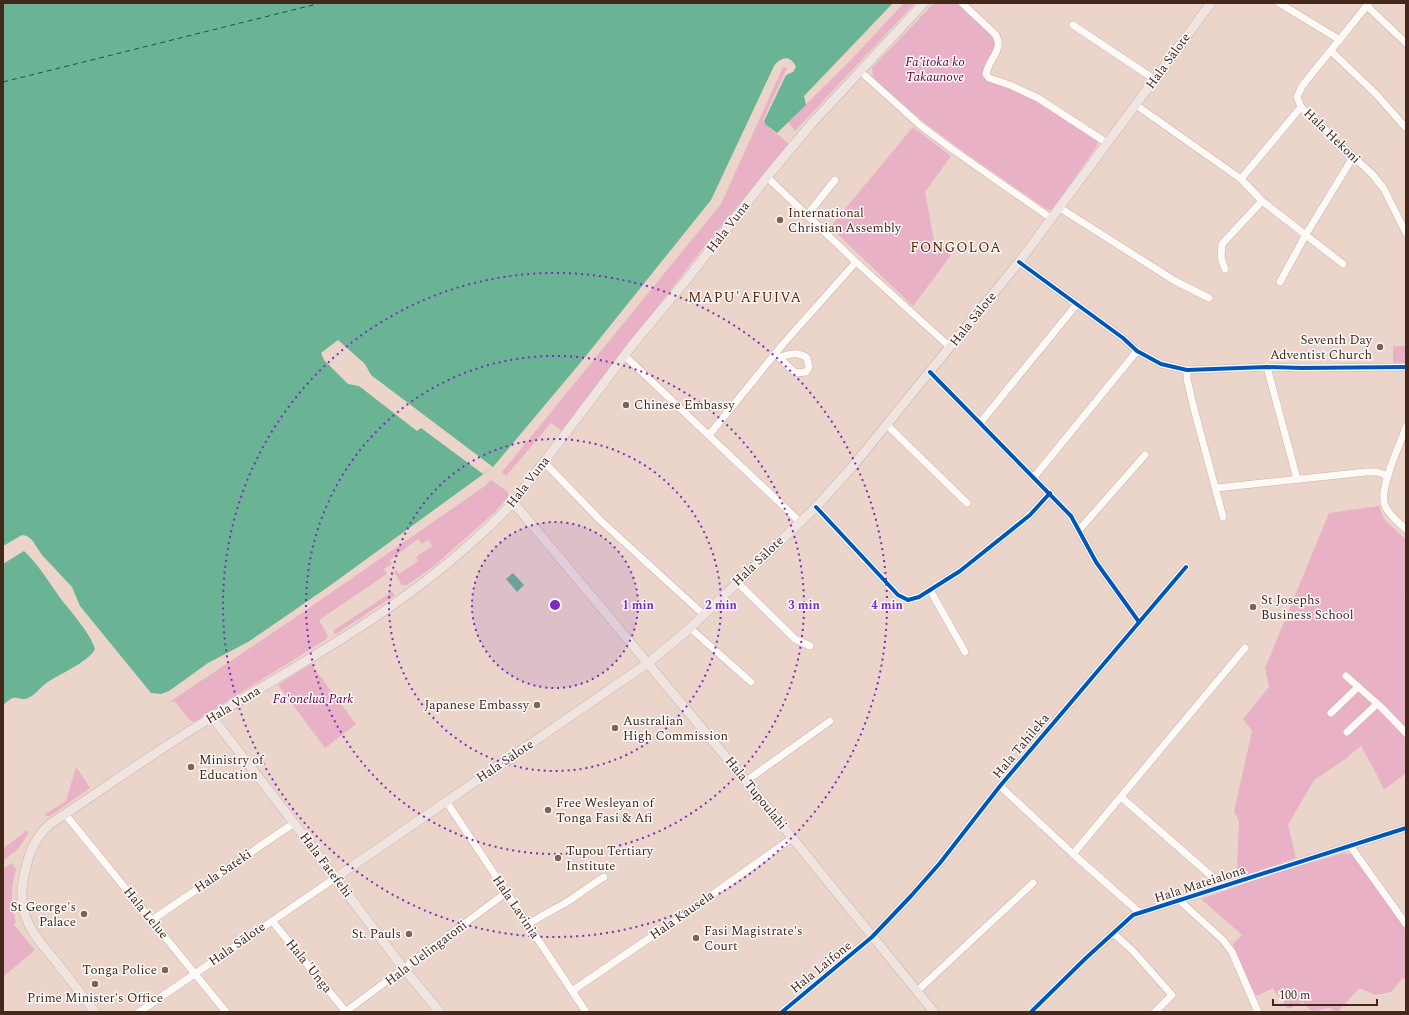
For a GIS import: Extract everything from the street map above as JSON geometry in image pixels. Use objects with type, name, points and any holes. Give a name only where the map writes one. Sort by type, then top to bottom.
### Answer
[{"type":"main road","name":"Hala Vuna","points":[[95,1012],[44,947],[28,924],[22,897],[23,879],[32,849],[43,831],[50,824],[212,717],[315,656],[405,597],[447,565],[486,530],[513,502],[624,355],[688,278],[767,177],[813,122],[924,3]]},
{"type":"main road","name":"Hala Sālote","points":[[335,878],[648,663],[690,628],[816,507],[887,425],[1019,262],[1211,3]]},
{"type":"main road","name":"Hala Tupoulahi","points":[[513,502],[746,780],[934,1012]]},
{"type":"main road","name":"Hala Fatefehi","points":[[212,717],[404,969],[440,1012]]},
{"type":"street","points":[[962,3],[995,34],[999,40],[999,46],[987,68],[986,74],[989,78],[1010,85],[1038,98],[1107,143]]},
{"type":"street","points":[[1279,3],[1340,40]]},
{"type":"street","points":[[1368,4],[1406,43]]},
{"type":"street","name":"Hala Hekoni","points":[[1368,4],[1299,91],[1297,97],[1301,107],[1373,175],[1384,189],[1406,234]]},
{"type":"street","points":[[1073,25],[1154,79]]},
{"type":"street","points":[[1331,51],[1376,94],[1406,128]]},
{"type":"street","points":[[860,71],[920,125],[1052,219]]},
{"type":"street","points":[[1136,105],[1241,179],[1262,201],[1305,236],[1343,264]]},
{"type":"street","points":[[1241,179],[1301,107]]},
{"type":"street","points":[[1280,282],[1305,236],[1353,157]]},
{"type":"street","points":[[767,177],[856,262],[950,347]]},
{"type":"street","points":[[807,215],[835,180]]},
{"type":"street","points":[[1225,269],[1221,258],[1222,244],[1262,201]]},
{"type":"street","points":[[1060,208],[1175,281],[1209,298]]},
{"type":"street","points":[[709,435],[856,262]]},
{"type":"street","points":[[1019,262],[1123,338],[1137,351],[1161,364],[1187,370],[1267,367],[1406,367]]},
{"type":"street","points":[[980,423],[1077,304]]},
{"type":"street","points":[[1034,477],[1137,351]]},
{"type":"street","points":[[624,355],[800,522]]},
{"type":"street","points":[[1267,367],[1297,479]]},
{"type":"street","points":[[1187,370],[1187,379],[1193,405],[1216,488],[1222,517]]},
{"type":"street","points":[[930,372],[1071,516],[1096,562],[1139,622]]},
{"type":"street","points":[[887,425],[967,504]]},
{"type":"street","points":[[1406,428],[1388,476],[1383,498],[1385,506],[1406,529]]},
{"type":"street","points":[[1079,530],[1145,455]]},
{"type":"street","points":[[544,462],[600,520],[703,614]]},
{"type":"street","points":[[1216,488],[1366,472],[1377,472],[1388,476]]},
{"type":"street","points":[[816,507],[898,595],[908,600],[919,597],[960,572],[1030,515],[1050,493]]},
{"type":"street","name":"Hala Tahileka","points":[[872,937],[940,863],[1000,786],[1186,567]]},
{"type":"street","points":[[737,582],[795,639],[810,646]]},
{"type":"street","points":[[930,590],[965,652]]},
{"type":"street","points":[[690,628],[751,682]]},
{"type":"street","points":[[1072,854],[1245,648]]},
{"type":"street","points":[[1346,676],[1406,733]]},
{"type":"street","points":[[1331,713],[1358,687]]},
{"type":"street","points":[[1348,732],[1377,704]]},
{"type":"street","points":[[746,780],[830,721]]},
{"type":"street","points":[[1000,786],[1072,854],[1140,914]]},
{"type":"street","points":[[1121,797],[1224,886]]},
{"type":"street","name":"Hala Lavinia","points":[[446,801],[586,1012]]},
{"type":"street","name":"Hala Lelue","points":[[65,814],[226,1012]]},
{"type":"street","name":"Hala Sateki","points":[[152,920],[294,823]]},
{"type":"street","name":"Hala Mateialona","points":[[1031,1012],[1133,915],[1406,828]]},
{"type":"street","name":"Hala Kausela","points":[[572,991],[695,907],[792,838]]},
{"type":"street","points":[[1351,846],[1406,924]]},
{"type":"street","points":[[528,924],[566,903],[588,886],[604,877]]},
{"type":"street","name":"Hala Sālote","points":[[139,1012],[335,878]]},
{"type":"street","points":[[917,991],[1033,883]]},
{"type":"street","name":"Hala Uelingatoni","points":[[346,1012],[507,892]]},
{"type":"street","points":[[1180,901],[1222,940],[1232,952],[1258,1012]]},
{"type":"street","name":"Hala 'Unga","points":[[272,920],[346,1012]]},
{"type":"street","points":[[1113,933],[1133,951],[1172,995],[1155,1012]]},
{"type":"street","name":"Hala Laifone","points":[[782,1012],[872,937]]},
{"type":"green space","points":[[904,3],[915,3],[795,131],[788,122],[846,65]]},
{"type":"green space","name":"Fa'itoka ko Takaunove","points":[[934,3],[959,3],[995,38],[994,48],[982,77],[1021,93],[1055,112],[1097,140],[1097,146],[1052,210],[1048,210],[971,157],[925,123],[873,78],[872,68]]},
{"type":"green space","points":[[783,67],[787,68],[763,120],[764,123],[789,144],[700,252],[562,431],[551,423],[506,476],[502,472],[721,204]]},
{"type":"green space","points":[[913,127],[951,156],[925,192],[934,240],[951,255],[913,306],[830,227]]},
{"type":"green space","points":[[1393,346],[1406,346],[1406,363],[1393,363]]},
{"type":"green space","points":[[491,480],[508,492],[508,497],[495,512],[434,566],[407,585],[402,585],[394,572],[396,570],[399,574],[418,561],[416,557],[432,546],[428,540],[422,544],[418,539],[390,560],[392,564],[384,569],[387,574],[319,620],[328,636],[325,640],[194,722],[190,720],[174,701],[168,703],[299,615],[485,486]]},
{"type":"green space","points":[[1379,506],[1384,519],[1406,540],[1406,593],[1404,595],[1406,597],[1406,773],[1384,790],[1361,746],[1344,760],[1314,780],[1288,825],[1296,858],[1230,880],[1219,877],[1237,870],[1239,821],[1234,812],[1252,731],[1243,719],[1269,687],[1265,668],[1329,513]]},
{"type":"green space","points":[[392,592],[395,595],[336,634],[334,633],[334,630]]},
{"type":"green space","name":"Fa'onelua Park","points":[[311,664],[356,724],[325,748],[278,685]]},
{"type":"green space","points":[[76,767],[90,788],[50,816],[44,815],[66,801]]},
{"type":"green space","points":[[27,830],[28,834],[18,849],[3,861],[3,847],[4,848]]},
{"type":"green space","points":[[1344,853],[1353,854],[1406,931],[1406,980],[1403,978],[1391,992],[1375,995],[1359,988],[1338,1012],[1329,1008],[1315,1011],[1310,1010],[1303,1002],[1288,1009],[1284,1004],[1284,999],[1276,994],[1273,988],[1256,996],[1244,972],[1233,944],[1242,935],[1201,899],[1270,875]]},
{"type":"green space","points":[[12,863],[16,869],[12,896],[16,922],[14,925],[35,950],[3,977],[3,869]]},
{"type":"shaded area","points":[[3,3],[893,3],[804,96],[806,105],[777,133],[765,124],[764,121],[786,75],[793,72],[796,67],[791,60],[785,58],[774,66],[711,200],[581,362],[493,467],[328,587],[248,642],[208,663],[169,691],[161,694],[151,693],[80,606],[72,587],[42,555],[32,540],[27,536],[22,535],[3,546]]},
{"type":"shaded area","points":[[24,551],[82,625],[95,649],[86,659],[50,680],[35,694],[26,699],[13,698],[3,705],[3,564]]},
{"type":"shaded area","points":[[513,573],[524,585],[517,592],[506,579]]},
{"type":"pier","points":[[338,340],[365,364],[371,375],[493,467],[483,474],[421,428],[417,431],[359,386],[348,384],[324,360],[321,353]]},
{"type":"ferry route","points":[[3,82],[321,3]]},
{"type":"cycle path","points":[[1019,262],[1123,338],[1137,351],[1161,364],[1187,370],[1267,367],[1406,367]]},
{"type":"cycle path","points":[[930,372],[1071,516],[1096,562],[1139,622]]},
{"type":"cycle path","points":[[816,507],[898,595],[908,600],[919,597],[960,571],[1030,515],[1050,493]]},
{"type":"cycle path","points":[[782,1012],[872,937],[911,896],[940,863],[1000,786],[1186,567]]},
{"type":"cycle path","points":[[1031,1012],[1086,958],[1133,915],[1406,828]]},
{"type":"place","name":"International Christian Assembly","points":[[780,220]]},
{"type":"place","name":"Seventh Day Adventist Church","points":[[1380,347]]},
{"type":"place","name":"Chinese Embassy","points":[[626,405]]},
{"type":"place","name":"St Josephs Business School","points":[[1253,607]]},
{"type":"place","name":"Japanese Embassy","points":[[537,705]]},
{"type":"place","name":"Australian High Commission","points":[[615,728]]},
{"type":"place","name":"Ministry of Education","points":[[191,767]]},
{"type":"place","name":"Free Wesleyan of Tonga Fasi & Afi","points":[[548,810]]},
{"type":"place","name":"Tupou Tertiary Institute","points":[[558,858]]},
{"type":"place","name":"St George's Palace","points":[[84,914]]},
{"type":"place","name":"St. Pauls","points":[[409,934]]},
{"type":"place","name":"Fasi Magistrate's Court","points":[[696,938]]},
{"type":"place","name":"Tonga Police","points":[[165,970]]},
{"type":"place","name":"Prime Minister's Office","points":[[95,984]]},
{"type":"district","name":"FONGOLOA","points":[[956,247]]},
{"type":"district","name":"MAPU'AFUIVA","points":[[745,297]]}]
